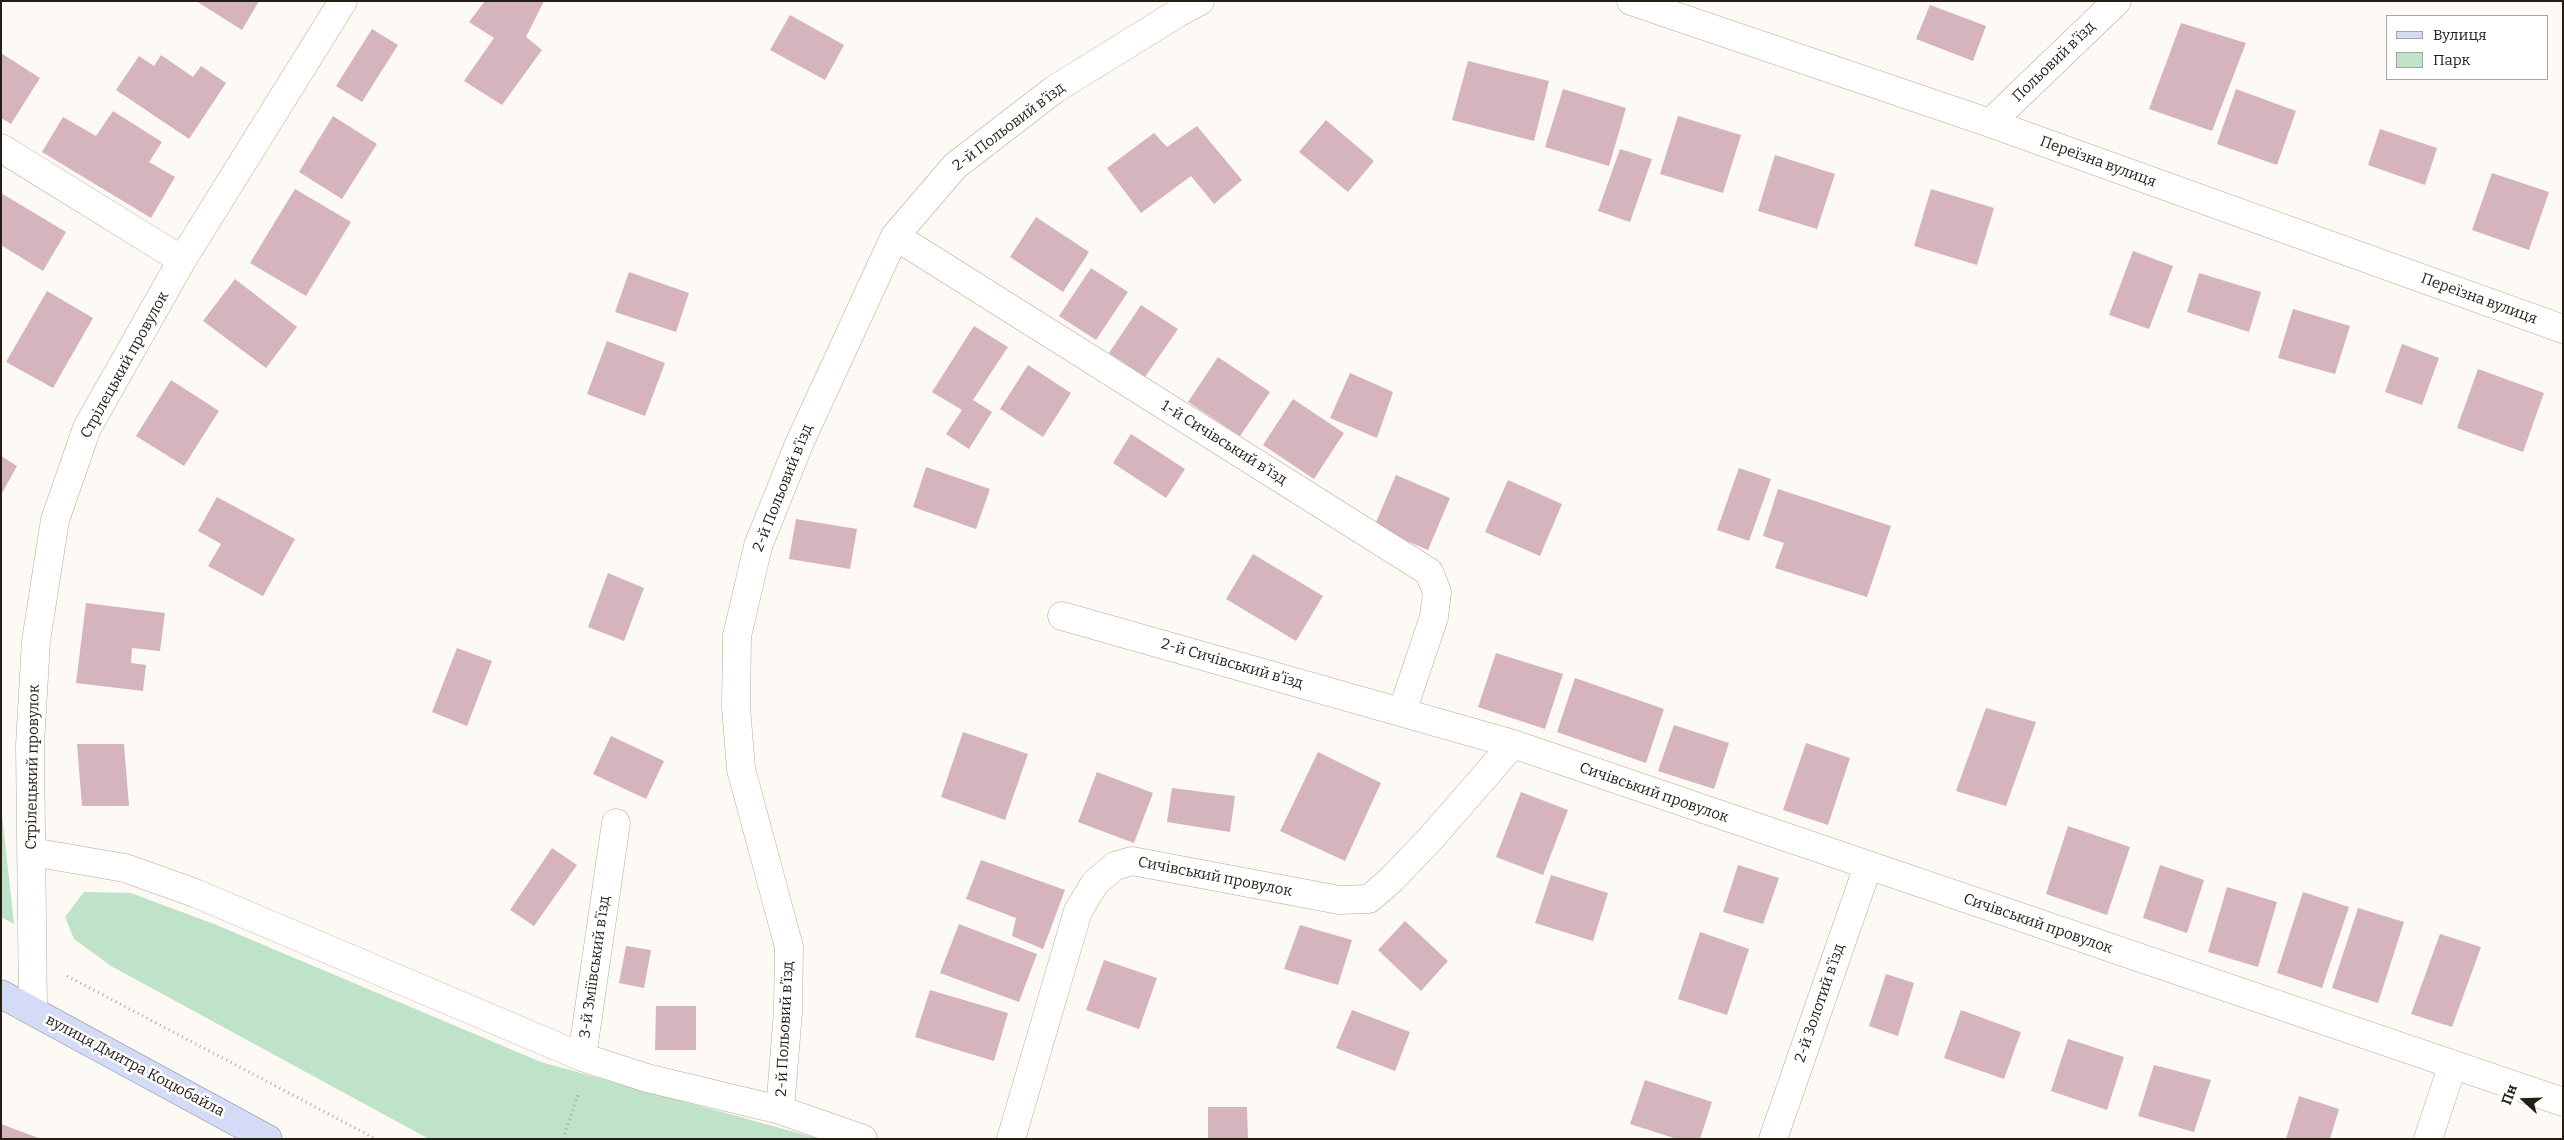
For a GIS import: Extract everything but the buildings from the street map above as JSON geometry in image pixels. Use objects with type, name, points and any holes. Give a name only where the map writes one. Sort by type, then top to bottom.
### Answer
[{"type":"main road","name":"вулиця Дмитра Коцюбайла","points":[[1,994],[268,1139]]},
{"type":"street","name":"Стрілецький провулок","points":[[33,1011],[34,959],[30,745],[36,641],[55,520],[87,428],[182,260],[343,1]]},
{"type":"street","name":"Переїзна вулиця","points":[[1631,1],[1990,123],[2563,329]]},
{"type":"street","name":"Польовий в’їзд","points":[[1990,123],[2117,1]]},
{"type":"street","name":"2-й Польовий в’їзд","points":[[863,1139],[780,1110],[788,1012],[789,947],[741,769],[736,708],[737,636],[758,546],[799,444],[895,236],[954,166],[1055,89],[1180,5]]},
{"type":"street","points":[[1,148],[182,260]]},
{"type":"street","name":"1-й Сичівський в’їзд","points":[[895,236],[1429,572],[1437,592],[1434,617],[1402,712]]},
{"type":"street","name":"2-й Сичівський в’їзд","points":[[1062,616],[1402,712]]},
{"type":"street","name":"Сичівський провулок","points":[[1402,712],[1513,744],[2563,1102]]},
{"type":"street","name":"Сичівський провулок","points":[[1011,1139],[1078,911],[1095,883],[1115,866],[1132,861],[1339,900],[1370,899],[1432,837],[1513,744]]},
{"type":"street","name":"3-й Зміївський в’їзд","points":[[616,823],[586,1058],[647,1078],[780,1110]]},
{"type":"street","points":[[32,852],[125,868],[195,893],[586,1058]]},
{"type":"street","name":"2-й Золотий в’їзд","points":[[1773,1139],[1868,866]]},
{"type":"street","points":[[2428,1139],[2453,1064]]},
{"type":"path","points":[[34,959],[376,1139]]},
{"type":"path","points":[[563,1139],[586,1058]]},
{"type":"green space","points":[[1,805],[14,924],[1,917]]},
{"type":"green space","points":[[84,892],[131,893],[214,924],[541,1062],[820,1139],[429,1139],[111,966],[74,939],[65,917]]}]
